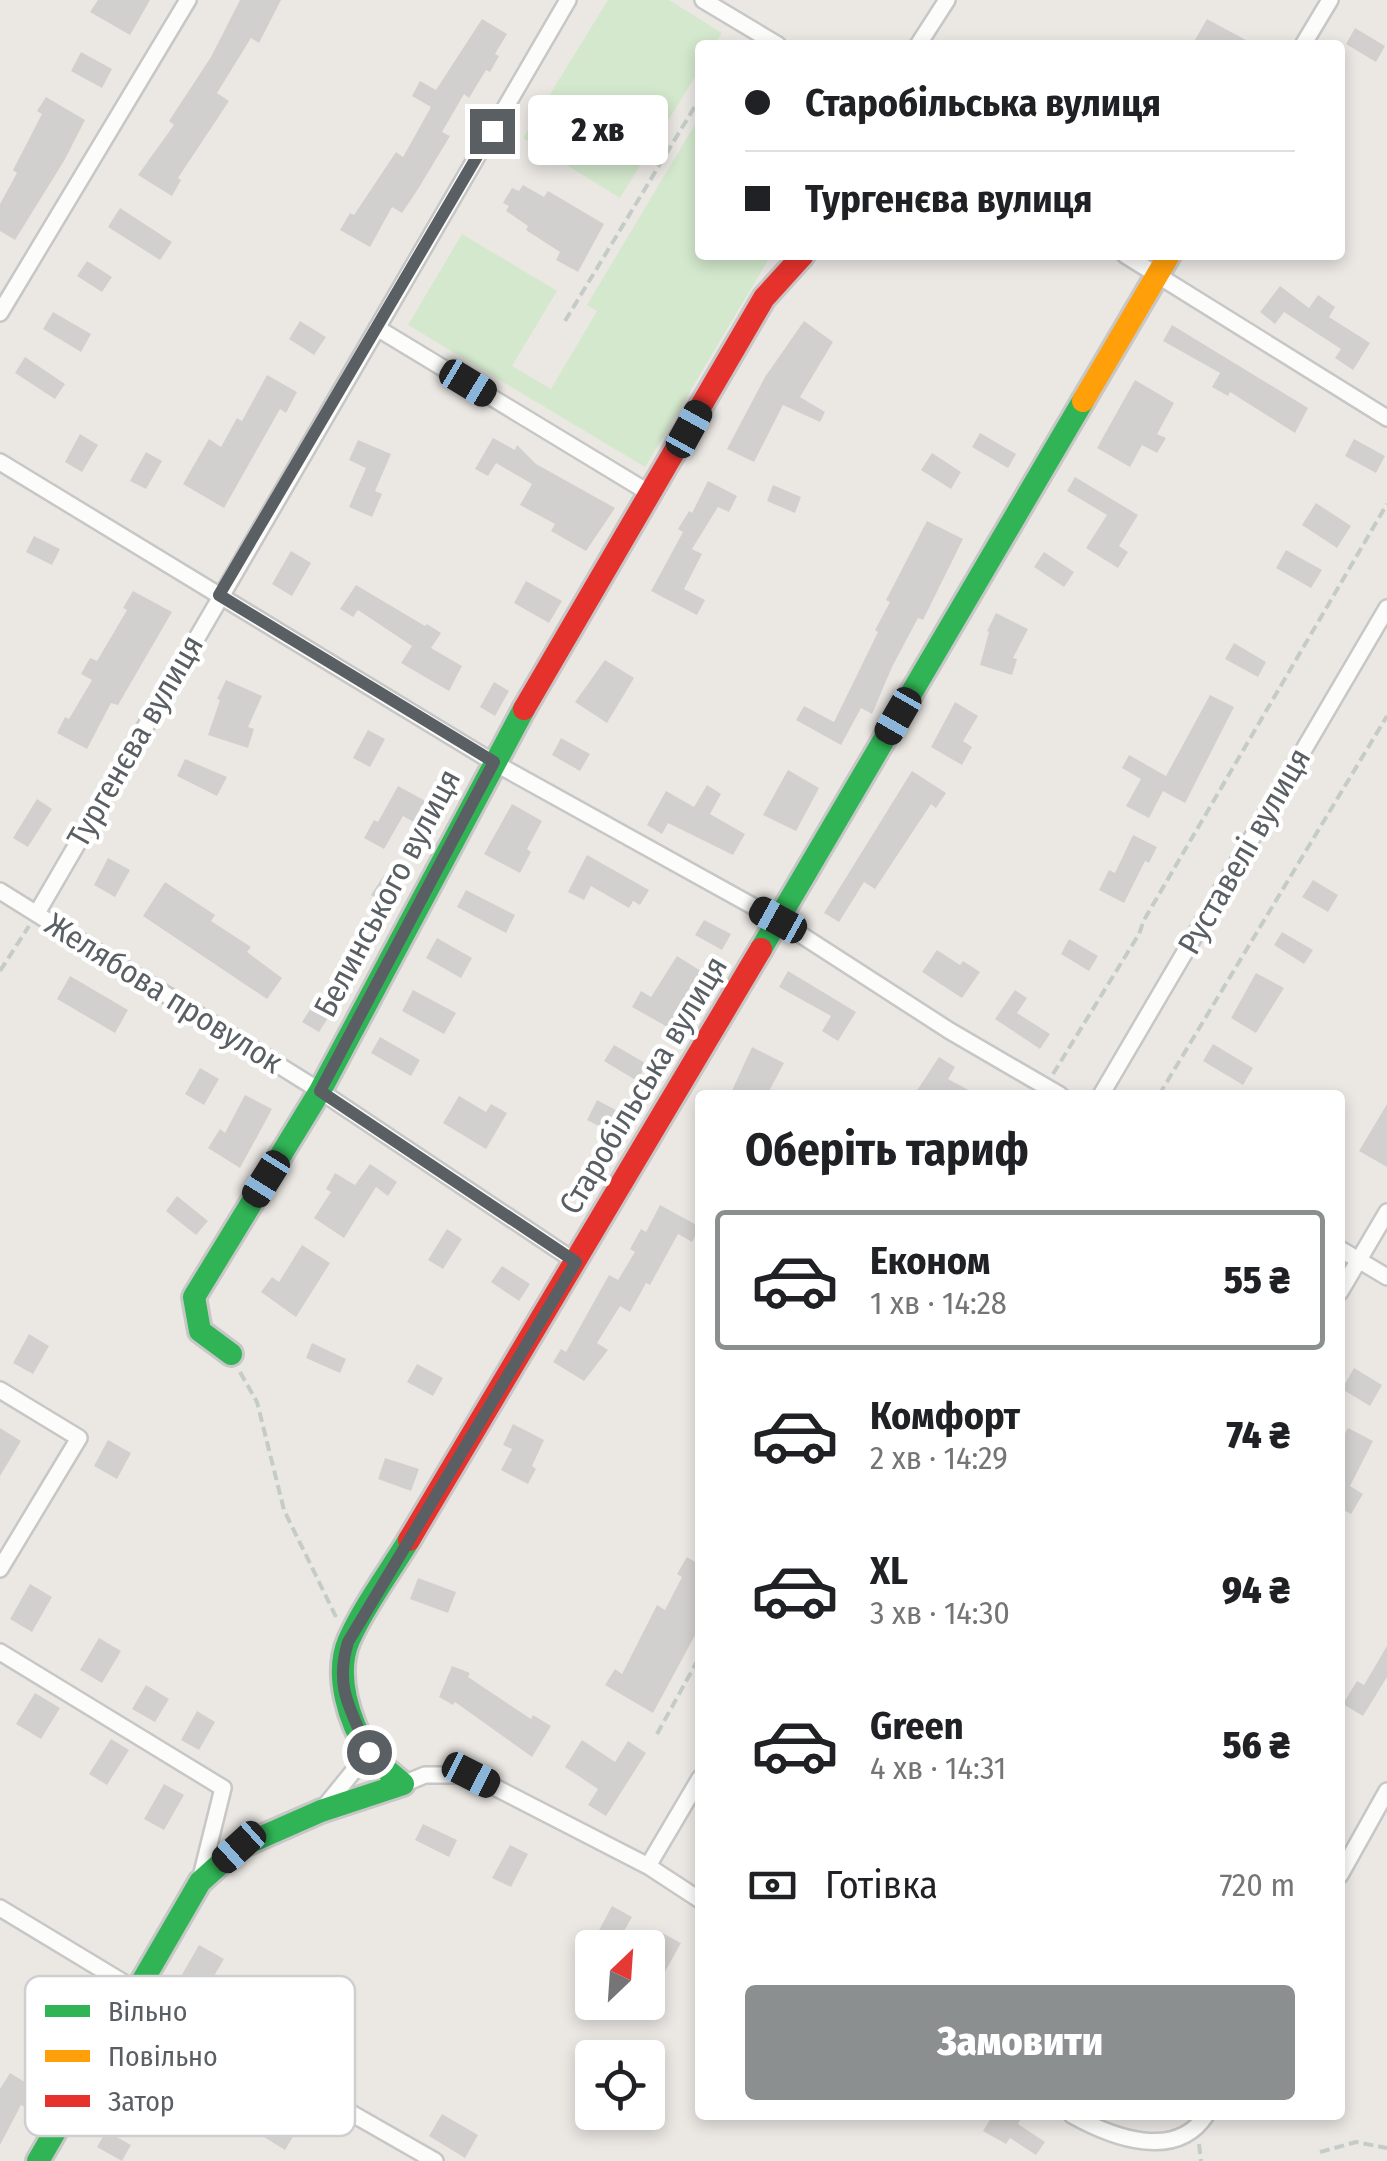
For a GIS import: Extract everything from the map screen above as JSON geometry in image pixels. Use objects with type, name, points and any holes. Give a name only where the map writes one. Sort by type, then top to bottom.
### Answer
[{"type":"street","points":[[0,313],[188,0]]},
{"type":"street","name":"Тургенєва вулиця","points":[[37,913],[568,0]]},
{"type":"street","points":[[702,0],[770,40]]},
{"type":"street","points":[[921,40],[948,0]]},
{"type":"street","points":[[1306,40],[1330,0]]},
{"type":"street","name":"Белинського вулиця","points":[[231,1354],[200,1331],[194,1297],[320,1091],[494,762],[764,298],[798,260]]},
{"type":"street","points":[[1163,264],[1387,418]]},
{"type":"street","name":"Старобільська вулиця","points":[[402,1784],[369,1752],[342,1691],[348,1642],[1163,264]]},
{"type":"street","points":[[377,328],[652,494]]},
{"type":"street","points":[[0,462],[494,762],[778,920],[950,1031],[1052,1090]]},
{"type":"street","name":"Руставелі вулиця","points":[[1104,1090],[1387,608]]},
{"type":"street","name":"Желябова провулок","points":[[0,891],[320,1091],[576,1262]]},
{"type":"street","points":[[1345,1283],[1387,1212]]},
{"type":"street","points":[[1345,1252],[1387,1276]]},
{"type":"street","points":[[0,1390],[79,1438],[0,1570]]},
{"type":"street","points":[[0,1652],[222,1788],[200,1882],[148,1976]]},
{"type":"street","points":[[321,1811],[369,1752]]},
{"type":"street","points":[[200,1882],[239,1847],[321,1811],[425,1775],[471,1775],[648,1866],[695,1897]]},
{"type":"street","points":[[648,1866],[695,1786]]},
{"type":"street","points":[[1345,1866],[1387,1791]]},
{"type":"street","points":[[0,1908],[113,1976]]},
{"type":"street","points":[[355,2116],[433,2161]]},
{"type":"street","points":[[1081,2120],[1142,2146],[1164,2144],[1202,2122]]},
{"type":"street","points":[[38,2161],[53,2136]]},
{"type":"path","points":[[565,321],[695,106]]},
{"type":"path","points":[[1045,1086],[1139,934],[1387,504]]},
{"type":"path","points":[[1162,1090],[1387,716]]},
{"type":"path","points":[[0,971],[37,913]]},
{"type":"path","points":[[231,1354],[258,1402],[284,1510],[348,1642]]},
{"type":"path","points":[[658,1734],[695,1665]]},
{"type":"path","points":[[1320,2152],[1356,2142],[1387,2148]]},
{"type":"green space","points":[[608,0],[669,0],[722,33],[717,40],[695,40],[695,77],[620,198],[523,138]]},
{"type":"green space","points":[[695,124],[695,260],[768,260],[645,467],[408,325],[462,234],[557,291],[512,366],[551,389],[597,311],[587,305]]},
{"type":"building","points":[[98,0],[150,0],[130,35],[90,12]]},
{"type":"building","points":[[240,0],[281,0],[259,43],[251,38],[217,93],[229,101],[178,178],[181,180],[172,196],[138,175],[174,125],[169,121],[211,57]]},
{"type":"building","points":[[482,19],[507,34],[495,54],[499,56],[469,98],[464,94],[442,132],[450,136],[402,213],[392,207],[370,247],[340,230],[396,152],[403,157],[431,107],[412,96],[420,81],[436,90]]},
{"type":"building","points":[[1207,19],[1246,40],[1195,40]]},
{"type":"building","points":[[1355,28],[1385,46],[1376,62],[1346,44]]},
{"type":"building","points":[[81,52],[112,69],[102,88],[71,71]]},
{"type":"building","points":[[46,97],[85,120],[15,240],[0,231],[0,204],[17,173],[13,170],[42,114],[37,111]]},
{"type":"building","points":[[523,185],[544,197],[548,191],[604,224],[578,272],[556,260],[560,252],[526,230],[528,226],[506,211],[509,206],[503,203],[512,188],[519,191]]},
{"type":"building","points":[[120,208],[172,242],[160,260],[108,227]]},
{"type":"building","points":[[87,261],[112,277],[102,292],[77,276]]},
{"type":"building","points":[[1280,286],[1309,308],[1318,295],[1335,307],[1329,317],[1370,343],[1353,370],[1335,358],[1341,349],[1284,312],[1275,324],[1260,312]]},
{"type":"building","points":[[53,312],[91,334],[81,352],[43,329]]},
{"type":"building","points":[[300,321],[326,337],[314,355],[289,339]]},
{"type":"building","points":[[804,321],[833,342],[800,397],[825,412],[820,422],[783,405],[754,462],[727,449],[765,377]]},
{"type":"building","points":[[1172,325],[1308,408],[1295,433],[1230,392],[1228,396],[1212,387],[1220,373],[1163,341]]},
{"type":"building","points":[[25,357],[65,384],[55,399],[15,373]]},
{"type":"building","points":[[267,375],[297,392],[286,413],[280,409],[224,508],[183,484],[209,439],[221,447],[237,418],[242,421]]},
{"type":"building","points":[[1135,380],[1174,403],[1157,434],[1166,438],[1157,453],[1142,445],[1130,467],[1097,448]]},
{"type":"building","points":[[980,433],[1016,454],[1008,468],[972,447]]},
{"type":"building","points":[[80,434],[98,445],[82,472],[65,462]]},
{"type":"building","points":[[493,438],[515,450],[517,445],[536,464],[615,508],[586,551],[551,531],[555,524],[520,505],[532,484],[496,463],[488,476],[475,469]]},
{"type":"building","points":[[1354,439],[1385,456],[1376,473],[1345,456]]},
{"type":"building","points":[[358,440],[391,454],[375,491],[382,494],[372,517],[349,507],[366,468],[349,460]]},
{"type":"building","points":[[146,452],[162,461],[146,489],[130,481]]},
{"type":"building","points":[[932,453],[961,472],[951,489],[921,470]]},
{"type":"building","points":[[1075,477],[1138,515],[1119,546],[1128,552],[1118,568],[1086,548],[1107,515],[1067,491]]},
{"type":"building","points":[[708,481],[737,496],[729,512],[718,507],[692,549],[702,554],[684,589],[705,600],[697,615],[651,591],[683,532],[678,529],[689,511],[692,513]]},
{"type":"building","points":[[773,485],[801,497],[795,513],[767,501]]},
{"type":"building","points":[[1316,503],[1351,526],[1337,548],[1302,525]]},
{"type":"building","points":[[927,521],[963,539],[923,620],[918,618],[892,667],[872,714],[861,708],[841,745],[796,720],[804,706],[834,722],[878,632],[875,630],[890,602],[886,600]]},
{"type":"building","points":[[34,536],[60,549],[52,565],[26,552]]},
{"type":"building","points":[[1286,550],[1322,570],[1311,588],[1276,568]]},
{"type":"building","points":[[291,551],[311,563],[292,596],[272,584]]},
{"type":"building","points":[[1044,552],[1074,572],[1064,587],[1034,567]]},
{"type":"building","points":[[526,581],[562,601],[549,623],[514,603]]},
{"type":"building","points":[[356,585],[441,633],[431,648],[462,666],[449,691],[401,663],[412,646],[358,610],[353,617],[340,609]]},
{"type":"building","points":[[133,591],[172,612],[118,705],[111,703],[87,749],[57,733],[92,680],[81,674],[90,658],[97,661],[127,610],[123,608]]},
{"type":"building","points":[[996,613],[1028,629],[1013,658],[1017,659],[1012,675],[980,665],[987,631]]},
{"type":"building","points":[[1234,643],[1266,662],[1258,677],[1225,659]]},
{"type":"building","points":[[605,660],[634,678],[607,723],[575,702]]},
{"type":"building","points":[[226,680],[262,696],[248,727],[254,729],[248,748],[208,735]]},
{"type":"building","points":[[494,682],[509,691],[495,716],[480,707]]},
{"type":"building","points":[[1210,695],[1234,707],[1185,803],[1163,791],[1149,818],[1126,806],[1141,779],[1122,768],[1129,755],[1166,776]]},
{"type":"building","points":[[955,702],[978,716],[963,741],[972,747],[962,765],[931,747]]},
{"type":"building","points":[[368,730],[385,739],[370,767],[353,758]]},
{"type":"building","points":[[561,738],[590,754],[580,771],[552,755]]},
{"type":"building","points":[[185,759],[227,777],[217,796],[177,776]]},
{"type":"building","points":[[788,770],[819,788],[796,831],[763,815]]},
{"type":"building","points":[[912,771],[946,793],[936,808],[931,804],[875,889],[864,882],[839,922],[824,913]]},
{"type":"building","points":[[707,785],[721,794],[710,814],[745,834],[733,855],[668,823],[662,834],[647,825],[666,791],[694,807]]},
{"type":"building","points":[[398,786],[431,804],[419,825],[403,816],[384,849],[364,838]]},
{"type":"building","points":[[37,799],[52,809],[28,847],[13,838]]},
{"type":"building","points":[[512,804],[542,821],[520,873],[484,854]]},
{"type":"building","points":[[1133,835],[1157,847],[1149,863],[1145,861],[1124,903],[1099,890],[1109,870],[1115,873]]},
{"type":"building","points":[[587,855],[649,890],[640,905],[633,901],[629,908],[591,886],[584,900],[568,892]]},
{"type":"building","points":[[108,858],[130,870],[115,897],[94,885]]},
{"type":"building","points":[[384,875],[403,887],[390,907],[371,895]]},
{"type":"building","points":[[1313,880],[1338,895],[1328,912],[1302,897]]},
{"type":"building","points":[[165,882],[215,915],[211,921],[251,947],[247,952],[282,978],[267,999],[143,916]]},
{"type":"building","points":[[466,890],[515,915],[506,933],[457,907]]},
{"type":"building","points":[[704,920],[731,934],[722,950],[695,935]]},
{"type":"building","points":[[1282,932],[1313,950],[1304,964],[1274,945]]},
{"type":"building","points":[[437,938],[472,958],[461,978],[426,958]]},
{"type":"building","points":[[1069,939],[1098,956],[1089,971],[1061,954]]},
{"type":"building","points":[[937,950],[980,972],[962,998],[922,972]]},
{"type":"building","points":[[677,956],[704,973],[671,1029],[632,1007],[641,991],[651,997]]},
{"type":"building","points":[[788,971],[856,1012],[838,1041],[822,1031],[831,1016],[779,987]]},
{"type":"building","points":[[1256,973],[1284,988],[1256,1033],[1231,1018]]},
{"type":"building","points":[[70,976],[128,1010],[115,1033],[57,999]]},
{"type":"building","points":[[413,990],[456,1013],[444,1034],[402,1011]]},
{"type":"building","points":[[1015,990],[1027,998],[1017,1013],[1050,1034],[1040,1049],[995,1019]]},
{"type":"building","points":[[320,994],[337,1004],[319,1032],[302,1022]]},
{"type":"building","points":[[380,1037],[420,1060],[411,1076],[371,1053]]},
{"type":"building","points":[[1213,1044],[1253,1068],[1243,1085],[1203,1061]]},
{"type":"building","points":[[614,1045],[647,1064],[637,1081],[604,1061]]},
{"type":"building","points":[[752,1047],[784,1063],[770,1090],[732,1090]]},
{"type":"building","points":[[939,1057],[955,1067],[948,1079],[969,1090],[917,1090]]},
{"type":"building","points":[[200,1068],[219,1079],[204,1105],[185,1094]]},
{"type":"building","points":[[245,1095],[272,1109],[240,1168],[208,1148],[220,1129],[225,1133]]},
{"type":"building","points":[[459,1096],[486,1112],[491,1104],[507,1113],[486,1149],[443,1123]]},
{"type":"building","points":[[597,1100],[625,1115],[615,1134],[587,1120]]},
{"type":"building","points":[[1387,1104],[1387,1167],[1359,1151]]},
{"type":"building","points":[[370,1164],[397,1182],[388,1196],[376,1187],[344,1238],[314,1218],[331,1192],[326,1189],[335,1173],[355,1185]]},
{"type":"building","points":[[177,1196],[208,1221],[196,1235],[166,1211]]},
{"type":"building","points":[[660,1205],[695,1224],[692,1242],[678,1234],[630,1312],[620,1306],[597,1343],[608,1350],[584,1381],[553,1362],[561,1349],[566,1352],[609,1275],[618,1280],[635,1252],[630,1249],[641,1229],[646,1232]]},
{"type":"building","points":[[447,1229],[462,1239],[443,1269],[428,1260]]},
{"type":"building","points":[[302,1245],[330,1263],[296,1317],[261,1292],[272,1277],[279,1282]]},
{"type":"building","points":[[502,1266],[530,1284],[519,1301],[491,1282]]},
{"type":"building","points":[[29,1334],[49,1346],[33,1374],[13,1363]]},
{"type":"building","points":[[312,1343],[346,1359],[340,1373],[306,1358]]},
{"type":"building","points":[[417,1364],[443,1378],[433,1396],[407,1382]]},
{"type":"building","points":[[1354,1368],[1382,1385],[1370,1406],[1345,1391]]},
{"type":"building","points":[[513,1424],[544,1440],[528,1484],[501,1470],[512,1449],[503,1445]]},
{"type":"building","points":[[0,1428],[21,1441],[0,1476]]},
{"type":"building","points":[[1348,1428],[1373,1441],[1350,1486],[1363,1494],[1351,1514],[1345,1511]]},
{"type":"building","points":[[108,1440],[131,1453],[117,1479],[94,1466]]},
{"type":"building","points":[[385,1458],[419,1469],[411,1491],[378,1479]]},
{"type":"building","points":[[687,1557],[695,1562],[695,1635],[653,1713],[605,1685],[615,1669],[622,1674],[657,1605],[665,1610],[682,1577],[677,1574]]},
{"type":"building","points":[[418,1578],[456,1592],[448,1613],[410,1599]]},
{"type":"building","points":[[30,1584],[52,1597],[32,1632],[10,1619]]},
{"type":"building","points":[[99,1638],[121,1651],[102,1683],[80,1670]]},
{"type":"building","points":[[1387,1646],[1387,1677],[1363,1716],[1345,1705],[1345,1701],[1357,1681],[1364,1685]]},
{"type":"building","points":[[452,1666],[470,1673],[468,1677],[531,1719],[533,1715],[551,1726],[532,1757],[455,1702],[453,1705],[439,1697]]},
{"type":"building","points":[[146,1685],[169,1699],[155,1722],[132,1709]]},
{"type":"building","points":[[35,1693],[60,1708],[41,1739],[16,1724]]},
{"type":"building","points":[[197,1711],[215,1722],[199,1750],[181,1740]]},
{"type":"building","points":[[111,1739],[129,1750],[107,1785],[89,1774]]},
{"type":"building","points":[[582,1740],[615,1762],[628,1741],[646,1753],[606,1816],[588,1805],[598,1789],[565,1767]]},
{"type":"building","points":[[164,1784],[184,1795],[164,1830],[144,1819]]},
{"type":"building","points":[[423,1824],[457,1840],[449,1857],[415,1840]]},
{"type":"building","points":[[510,1845],[528,1854],[511,1887],[492,1878]]},
{"type":"building","points":[[612,1906],[632,1917],[625,1930],[599,1930]]},
{"type":"building","points":[[665,1935],[681,1943],[665,1972]]},
{"type":"building","points":[[199,1945],[224,1959],[214,1976],[181,1976]]},
{"type":"building","points":[[10,2073],[25,2082],[25,2107],[21,2105],[0,2145],[0,2089]]},
{"type":"building","points":[[442,2114],[478,2135],[465,2158],[429,2136]]},
{"type":"building","points":[[990,2120],[1020,2120],[1018,2124],[1045,2142],[1036,2155],[1010,2138],[1006,2144],[983,2131]]},
{"type":"building","points":[[103,2136],[115,2136],[131,2145],[122,2161],[97,2147]]},
{"type":"building","points":[[262,2136],[293,2136],[285,2150]]},
{"type":"traffic: fast","points":[[761,949],[1083,401]]},
{"type":"traffic: fast","points":[[231,1354],[200,1331],[194,1297],[320,1091],[524,709]]},
{"type":"traffic: fast","points":[[145,1976],[200,1882],[239,1847],[321,1811],[403,1784],[377,1761],[362,1740],[346,1698],[343,1668],[355,1627],[409,1540]]},
{"type":"traffic: fast","points":[[38,2161],[53,2136]]},
{"type":"traffic: slow","points":[[1083,401],[1166,260]]},
{"type":"traffic: jam","points":[[524,709],[764,298],[798,260]]},
{"type":"traffic: jam","points":[[409,1540],[761,949]]},
{"type":"route","points":[[369,1752],[342,1691],[348,1642],[576,1262],[320,1091],[494,762],[219,595],[492,131]]}]
